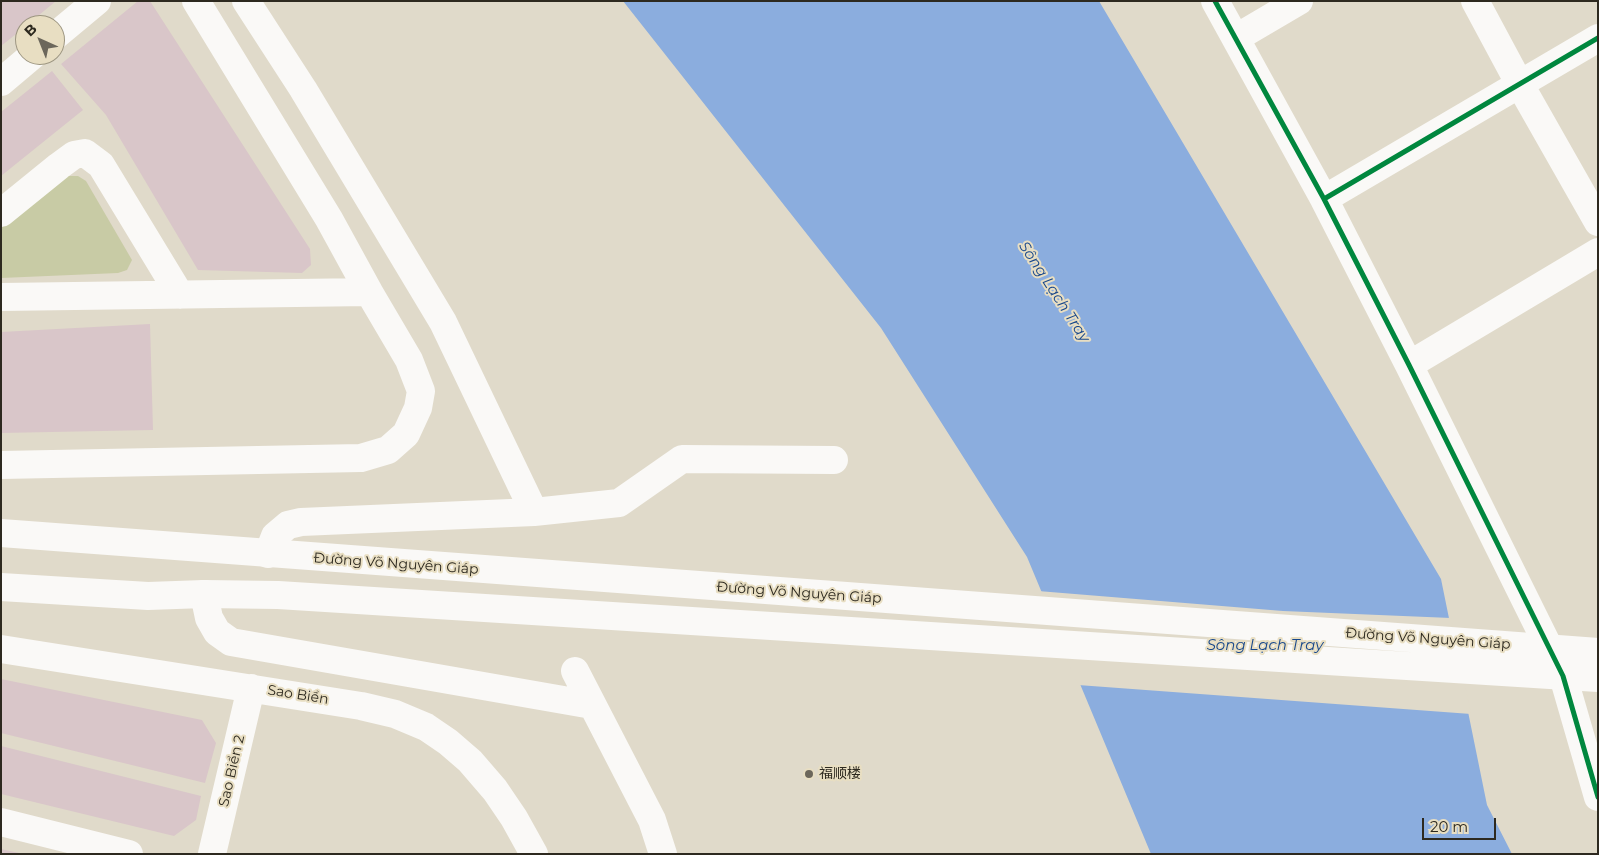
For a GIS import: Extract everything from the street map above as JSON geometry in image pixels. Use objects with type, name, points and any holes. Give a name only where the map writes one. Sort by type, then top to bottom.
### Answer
[{"type":"main road","points":[[65,28],[97,1]]},
{"type":"main road","points":[[1,465],[361,458],[388,450],[406,434],[418,408],[421,391],[409,360],[329,219],[196,1]]},
{"type":"main road","points":[[246,1],[303,90],[443,322],[534,512]]},
{"type":"main road","points":[[1215,1],[1324,199],[1410,365],[1563,676],[1598,797]]},
{"type":"main road","points":[[1236,38],[1299,1]]},
{"type":"main road","points":[[1475,1],[1598,222]]},
{"type":"main road","points":[[1324,199],[1598,38]]},
{"type":"main road","points":[[1,82],[21,65]]},
{"type":"main road","points":[[1,213],[74,155],[85,153],[101,165],[180,295]]},
{"type":"main road","points":[[1410,365],[1598,252]]},
{"type":"main road","points":[[1,297],[370,292]]},
{"type":"main road","points":[[275,555],[275,536],[288,525],[301,522],[534,512],[619,503],[682,459],[834,460]]},
{"type":"main road","name":"Đường Võ Nguyên Giáp","points":[[1,534],[1598,652]]},
{"type":"main road","name":"Đường Võ Nguyên Giáp","points":[[1,587],[148,596],[204,594],[278,595],[1598,678]]},
{"type":"main road","points":[[204,594],[209,618],[217,632],[231,642],[592,705]]},
{"type":"main road","name":"Sao Biển","points":[[1,649],[361,706],[395,714],[426,727],[448,742],[470,762],[514,818],[534,854]]},
{"type":"main road","points":[[576,671],[652,820],[663,854]]},
{"type":"main road","name":"Sao Biển 2","points":[[212,854],[251,688]]},
{"type":"main road","points":[[1,822],[129,854]]},
{"type":"green space","points":[[68,176],[78,176],[86,181],[132,260],[127,270],[118,273],[1,278],[1,228]]},
{"type":"water","name":"Sông Lạch Tray","points":[[623,1],[1099,1],[1441,579],[1487,805],[1512,854],[1151,854],[1027,557],[881,328]]},
{"type":"pier","points":[[1038,591],[1283,611],[1451,618],[1471,714],[1078,685]]},
{"type":"building","points":[[1,1],[56,1],[39,15],[15,15],[15,35],[1,46]]},
{"type":"building","points":[[138,1],[150,1],[310,249],[311,265],[302,273],[198,270],[106,115],[62,65],[65,65],[65,61]]},
{"type":"building","points":[[52,71],[83,110],[1,176],[1,112]]},
{"type":"building","points":[[150,324],[153,430],[1,433],[1,332]]},
{"type":"building","points":[[1,679],[202,720],[216,743],[205,783],[1,733]]},
{"type":"building","points":[[1,746],[201,796],[196,820],[174,836],[1,794]]},
{"type":"building","points":[[1,849],[19,853],[19,854],[1,854]]},
{"type":"cycle path","points":[[1215,1],[1324,199],[1409,365],[1563,676],[1598,797]]},
{"type":"cycle path","points":[[1324,199],[1598,38]]},
{"type":"place","name":"福顺楼","points":[[809,774]]}]
